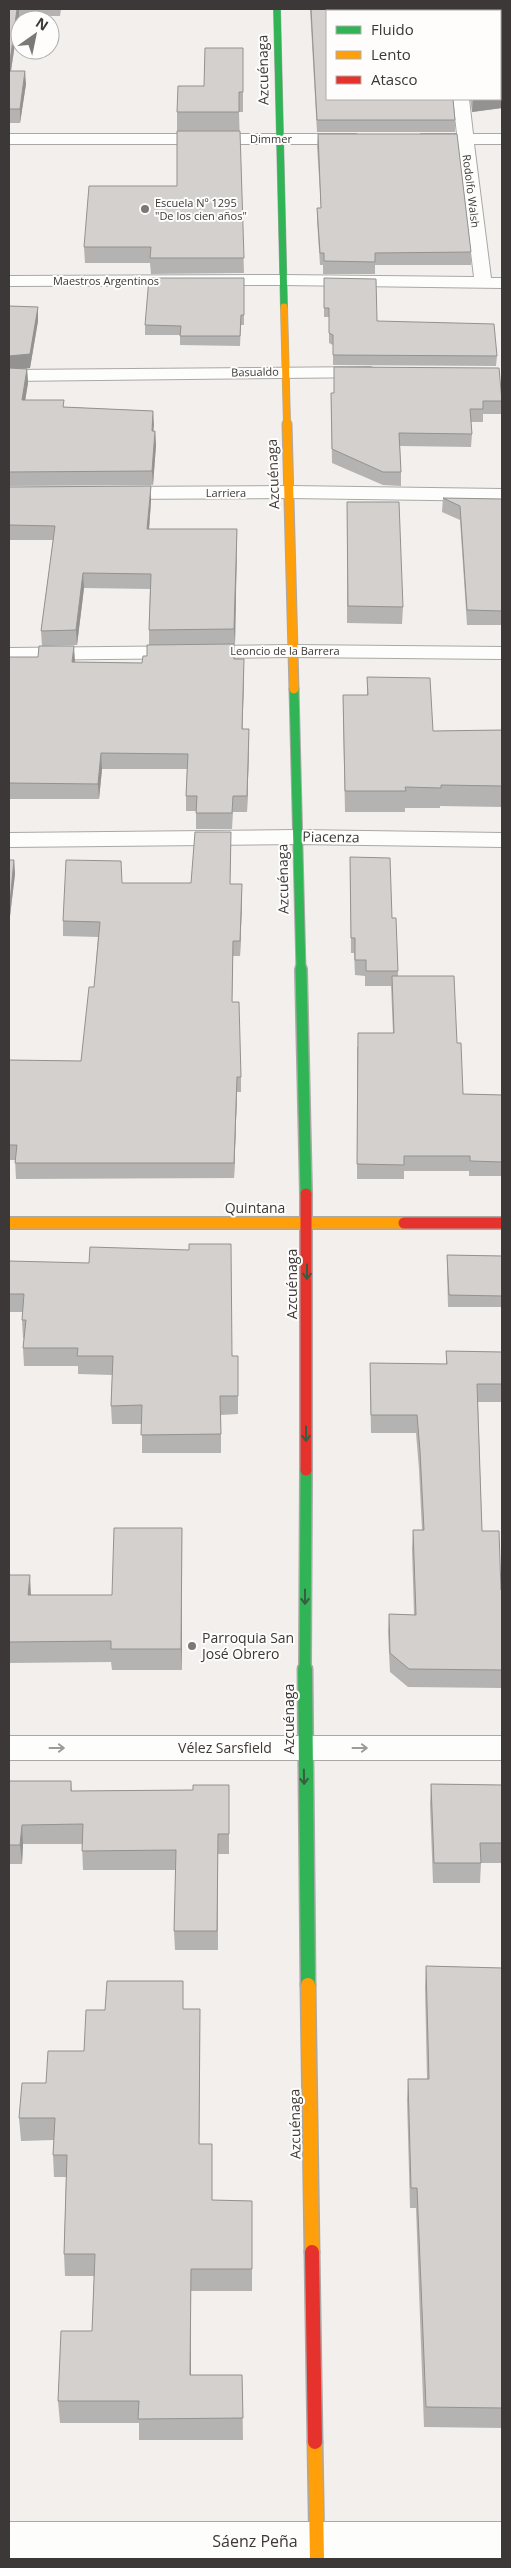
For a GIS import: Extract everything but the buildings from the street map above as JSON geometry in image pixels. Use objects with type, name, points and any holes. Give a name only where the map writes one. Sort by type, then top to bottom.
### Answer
[{"type":"street","name":"Azcuénaga","points":[[276,9],[307,1223],[304,1748],[317,2550]]},
{"type":"street","name":"Rodolfo Walsh","points":[[461,100],[483,283]]},
{"type":"street","name":"Dimmer","points":[[9,139],[367,139]]},
{"type":"street","points":[[406,139],[502,139]]},
{"type":"street","name":"Maestros Argentinos","points":[[9,282],[283,280],[502,283]]},
{"type":"street","name":"Basualdo","points":[[9,376],[285,372],[384,373]]},
{"type":"street","name":"Larriera","points":[[99,494],[289,492],[502,496]]},
{"type":"street","name":"Leoncio de la Barrera","points":[[9,654],[292,651],[502,652]]},
{"type":"street","name":"Piacenza","points":[[9,840],[297,837],[502,840]]},
{"type":"street","name":"Quintana","points":[[9,1223],[502,1223]]},
{"type":"street","name":"Vélez Sarsfield","points":[[9,1748],[502,1748]]},
{"type":"street","name":"Sáenz Peña","points":[[9,2541],[317,2550],[502,2540]]},
{"type":"traffic: fast","points":[[277,9],[284,307]]},
{"type":"traffic: fast","points":[[294,689],[306,1194]]},
{"type":"traffic: fast","points":[[306,1470],[304,1748],[308,1985]]},
{"type":"traffic: slow","points":[[284,307],[294,689]]},
{"type":"traffic: slow","points":[[9,1223],[404,1223]]},
{"type":"traffic: slow","points":[[308,1985],[312,2252]]},
{"type":"traffic: slow","points":[[315,2442],[317,2559]]},
{"type":"traffic: jam","points":[[306,1194],[306,1470]]},
{"type":"traffic: jam","points":[[404,1223],[502,1223]]},
{"type":"traffic: jam","points":[[312,2252],[315,2442]]},
{"type":"place","name":"Escuela Nº 1295 \"De los cien años\"","points":[[145,209]]},
{"type":"place","name":"Parroquia San José Obrero","points":[[192,1646]]}]
